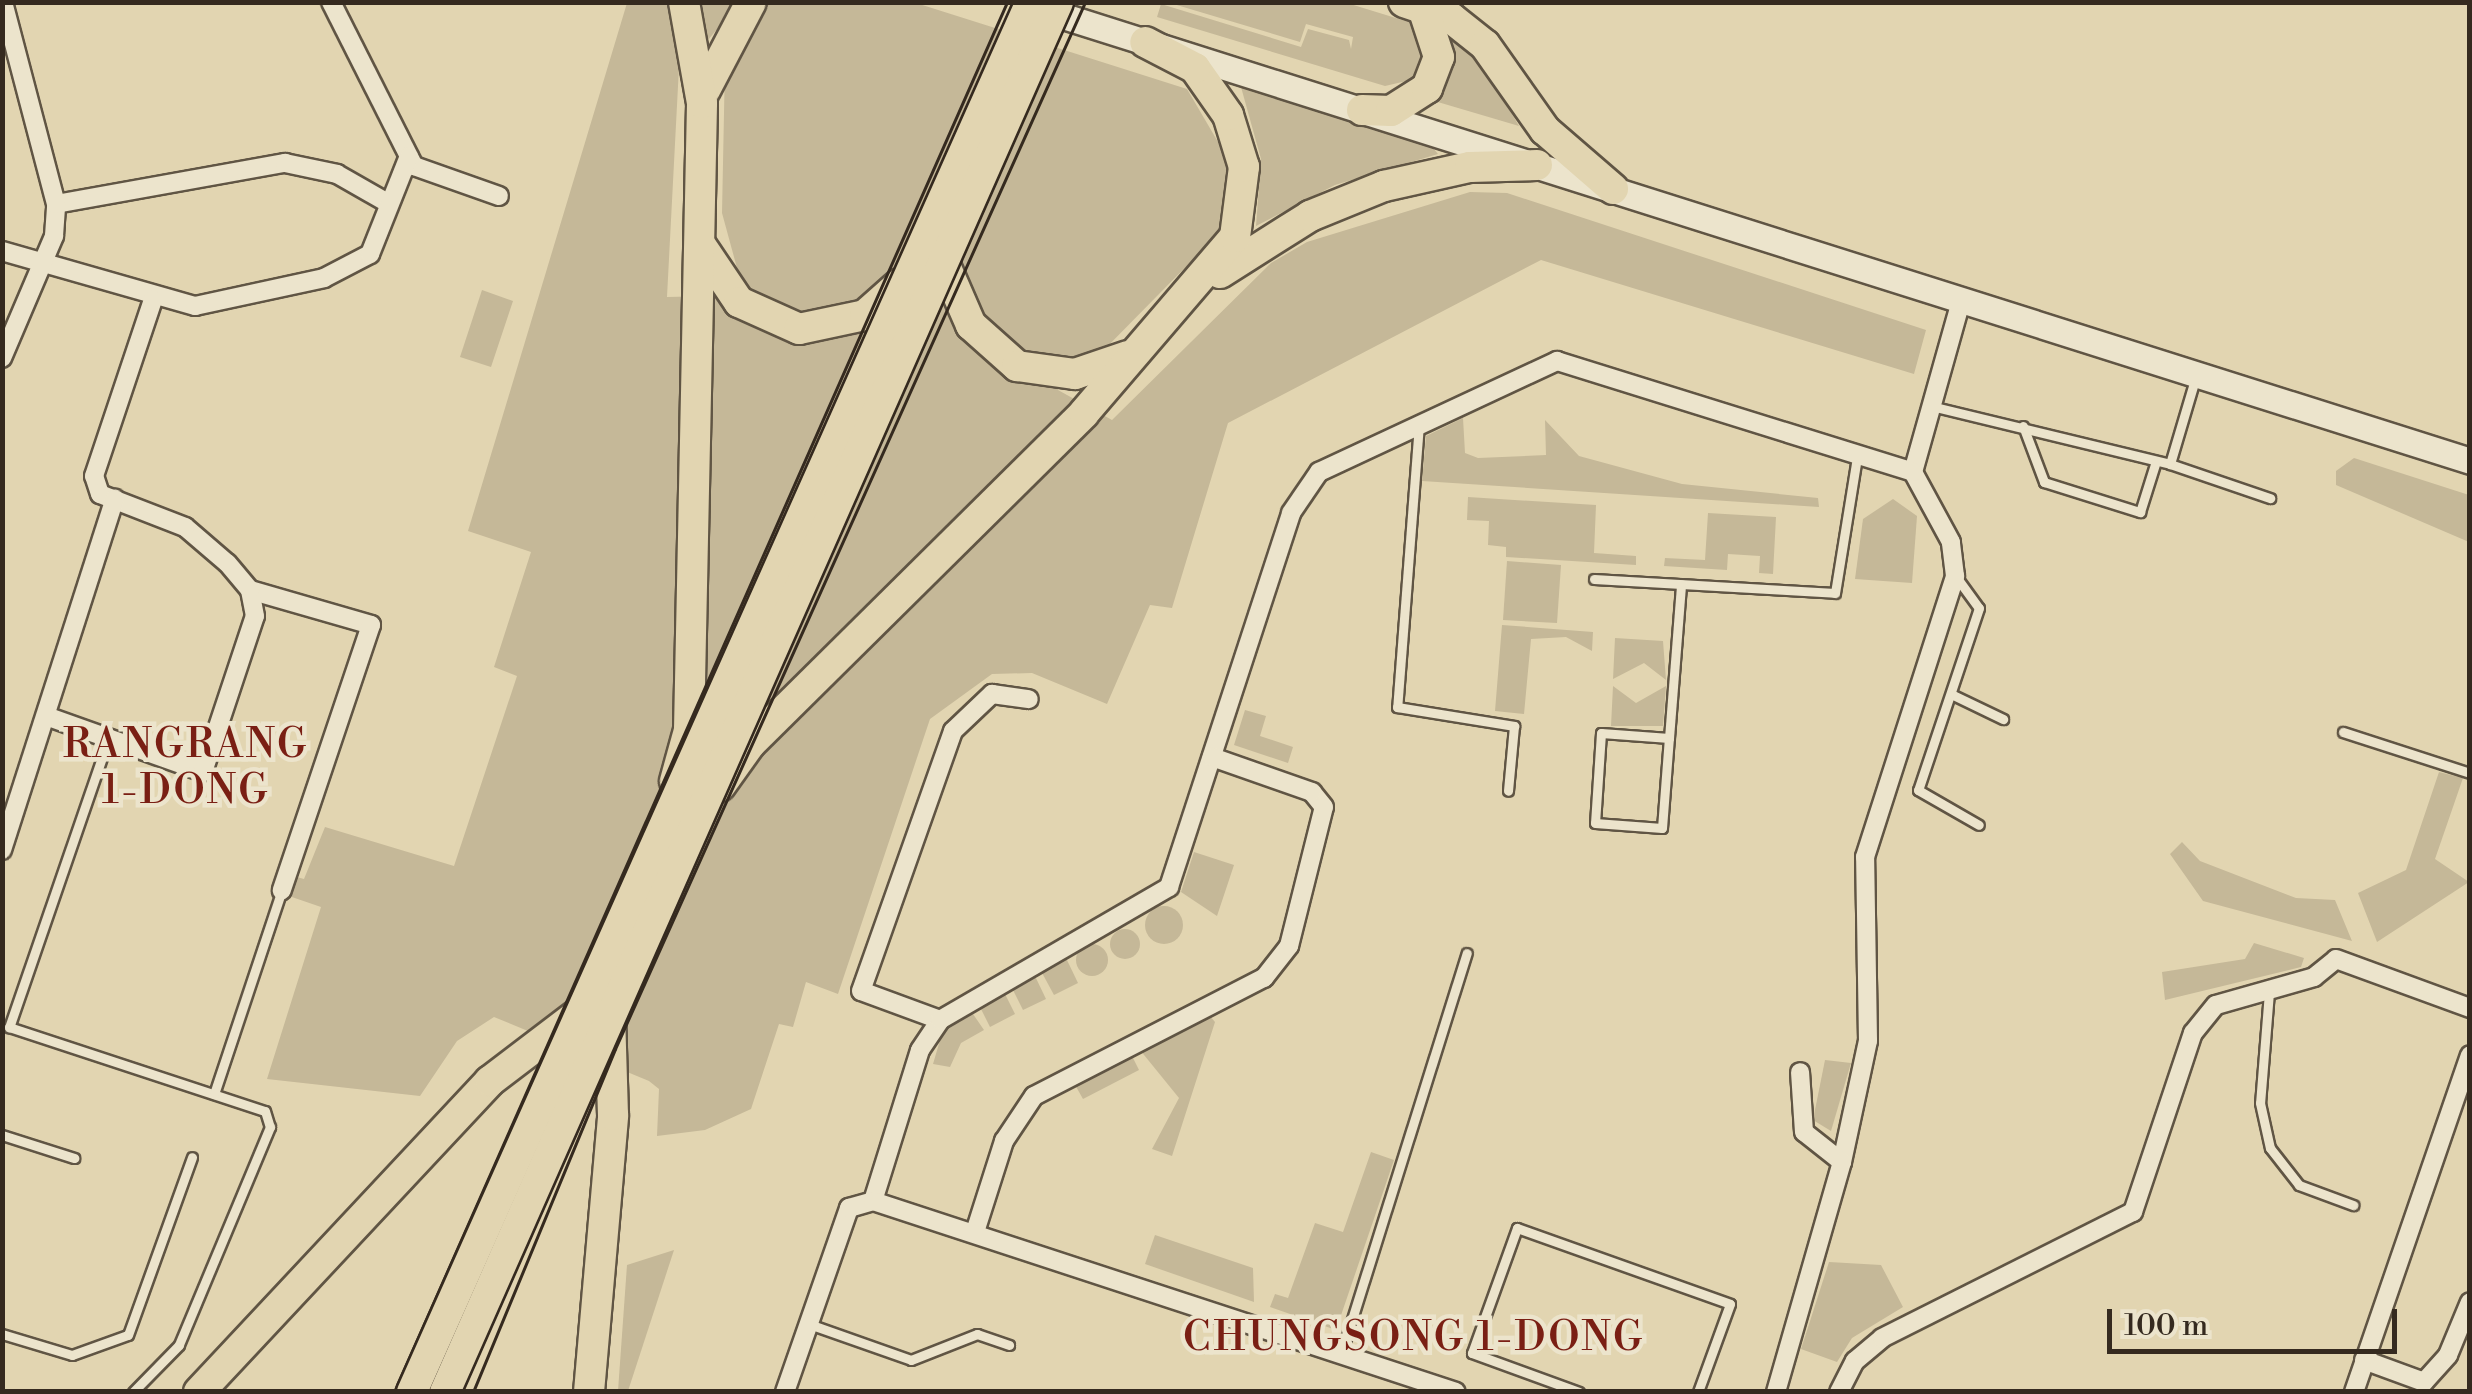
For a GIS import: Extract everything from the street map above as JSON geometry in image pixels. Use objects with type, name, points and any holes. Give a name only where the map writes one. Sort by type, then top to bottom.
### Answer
[{"type":"highway","points":[[677,825],[688,730],[696,230],[702,103],[684,2]]},
{"type":"highway","points":[[702,103],[717,54],[751,2]]},
{"type":"highway","points":[[445,1392],[596,1012],[900,284],[1031,2]]},
{"type":"highway","points":[[677,825],[944,263],[1058,2]]},
{"type":"highway","points":[[1362,110],[1390,111],[1427,88],[1439,57],[1414,5]]},
{"type":"highway","points":[[1414,5],[1485,45],[1545,130],[1613,189]]},
{"type":"highway","points":[[1145,42],[1208,82],[1239,142],[1241,218],[1198,290]]},
{"type":"highway","points":[[677,825],[750,744],[1084,414],[1136,352],[1198,290],[1261,244],[1374,190],[1470,166],[1537,165]]},
{"type":"highway","points":[[696,230],[714,274],[739,302],[777,323],[821,328],[865,315],[900,284]]},
{"type":"highway","points":[[944,263],[984,342],[1037,373],[1093,370],[1136,352]]},
{"type":"highway","points":[[199,1392],[490,1080],[596,1012]]},
{"type":"highway","points":[[412,1392],[596,1012]]},
{"type":"highway","points":[[589,1392],[613,1115],[596,1012]]},
{"type":"main road","points":[[1019,2],[2470,461]]},
{"type":"street","points":[[2,358],[43,261],[56,204],[3,2]]},
{"type":"street","points":[[331,2],[409,156],[500,196]]},
{"type":"street","points":[[2,251],[43,261],[154,300],[194,306],[358,266],[409,156]]},
{"type":"street","points":[[56,204],[285,163],[337,174],[386,202]]},
{"type":"street","points":[[1776,1392],[1842,1162],[1868,1042],[1865,857],[1955,576],[1952,542],[1913,472],[1962,298]]},
{"type":"street","points":[[154,300],[94,476],[100,494],[185,527],[250,590],[372,624],[282,890]]},
{"type":"street","points":[[873,1201],[920,1050],[940,1020],[1160,898],[1212,757],[1300,490],[1419,422],[1557,361],[1913,472]]},
{"type":"street","points":[[2,850],[115,499]]},
{"type":"street","points":[[46,716],[203,772],[254,616],[250,590]]},
{"type":"street","points":[[940,1020],[861,991],[953,731],[992,694],[1030,699]]},
{"type":"street","points":[[976,1232],[1004,1141],[1034,1096],[1264,978],[1289,946],[1324,807],[1312,792],[1212,757]]},
{"type":"street","points":[[1840,1392],[1855,1361],[1882,1338],[2133,1212],[2202,1017],[2269,992],[2336,960],[2470,1008]]},
{"type":"street","points":[[2354,1392],[2470,1054]]},
{"type":"street","points":[[1800,1072],[1804,1132],[1842,1162]]},
{"type":"street","points":[[786,1392],[849,1208],[873,1201],[1342,1351],[1456,1392]]},
{"type":"street","points":[[2364,1360],[2424,1382],[2448,1354],[2470,1302]]},
{"type":"lane","points":[[2170,464],[2197,373]]},
{"type":"lane","points":[[1931,406],[2022,426],[2154,464],[2170,464],[2270,498]]},
{"type":"lane","points":[[1419,422],[1397,707],[1514,726],[1508,791]]},
{"type":"lane","points":[[2022,426],[2044,482],[2140,512],[2154,464]]},
{"type":"lane","points":[[1594,579],[1835,593],[1857,456]]},
{"type":"lane","points":[[1955,576],[1980,608],[1918,790],[1980,825]]},
{"type":"lane","points":[[1669,738],[1601,733],[1595,823],[1662,828],[1681,584]]},
{"type":"lane","points":[[1951,694],[2003,719]]},
{"type":"lane","points":[[2344,732],[2470,773]]},
{"type":"lane","points":[[108,740],[9,1027],[265,1110],[268,1147],[179,1345],[133,1392]]},
{"type":"lane","points":[[214,1094],[282,890]]},
{"type":"lane","points":[[1342,1351],[1468,953]]},
{"type":"lane","points":[[2269,992],[2260,1103],[2270,1148],[2299,1185],[2353,1205]]},
{"type":"lane","points":[[2,1135],[74,1158]]},
{"type":"lane","points":[[2,1334],[72,1356],[128,1335],[192,1157]]},
{"type":"lane","points":[[1579,1392],[1472,1353],[1517,1228],[1730,1304],[1698,1392]]},
{"type":"lane","points":[[808,1324],[911,1360],[976,1334],[1009,1345]]},
{"type":"shaded area","points":[[627,3],[668,3],[679,67],[667,297],[712,296],[740,279],[722,213],[725,63],[747,18],[769,3],[916,3],[1187,89],[1228,159],[1222,230],[1098,356],[1052,360],[1058,390],[1112,420],[1271,263],[1307,242],[1470,192],[1507,193],[1926,330],[1914,374],[1541,260],[1228,423],[1172,608],[1150,605],[1107,704],[1032,673],[992,674],[930,719],[838,994],[806,982],[793,1027],[779,1024],[751,1109],[705,1130],[657,1136],[659,1089],[649,1081],[494,1017],[457,1041],[420,1096],[267,1079],[321,907],[286,895],[293,876],[304,879],[325,827],[454,866],[517,676],[494,667],[531,552],[468,531]]},
{"type":"shaded area","points":[[701,3],[739,3],[708,40]]},
{"type":"shaded area","points":[[1170,3],[1347,3],[1412,23],[1426,55],[1415,79],[1385,86],[1157,17],[1161,4],[1301,47],[1308,29],[1349,40],[1351,49],[1353,37],[1306,24],[1300,42]]},
{"type":"shaded area","points":[[1451,32],[1469,42],[1519,126],[1431,100]]},
{"type":"shaded area","points":[[1241,87],[1433,148],[1438,154],[1335,185],[1256,226],[1261,159]]},
{"type":"shaded area","points":[[482,290],[513,301],[491,367],[460,357]]},
{"type":"shaded area","points":[[1463,418],[1465,453],[1478,458],[1546,455],[1545,420],[1579,456],[1682,484],[1818,498],[1819,507],[1422,481],[1426,436]]},
{"type":"shaded area","points":[[2354,458],[2469,495],[2469,542],[2336,485],[2336,471]]},
{"type":"shaded area","points":[[1468,497],[1596,505],[1594,553],[1636,556],[1636,565],[1506,557],[1506,547],[1488,545],[1489,521],[1467,520]]},
{"type":"shaded area","points":[[1893,499],[1917,516],[1912,583],[1855,579],[1863,519]]},
{"type":"shaded area","points":[[1708,513],[1776,517],[1773,574],[1759,573],[1760,556],[1728,554],[1727,570],[1664,566],[1665,558],[1705,560]]},
{"type":"shaded area","points":[[1507,561],[1561,565],[1557,623],[1503,620]]},
{"type":"shaded area","points":[[1502,625],[1593,632],[1592,651],[1566,637],[1531,639],[1524,714],[1495,711]]},
{"type":"shaded area","points":[[1615,638],[1663,641],[1666,680],[1644,663],[1613,679]]},
{"type":"shaded area","points":[[1613,686],[1636,703],[1666,686],[1663,726],[1611,726]]},
{"type":"shaded area","points":[[1245,710],[1266,716],[1260,736],[1293,747],[1288,763],[1234,745]]},
{"type":"shaded area","points":[[2439,772],[2463,778],[2435,859],[2469,882],[2377,942],[2358,893],[2406,870]]},
{"type":"shaded area","points":[[2182,842],[2200,861],[2296,898],[2335,900],[2352,941],[2203,901],[2170,854]]},
{"type":"shaded area","points":[[1194,852],[1234,865],[1217,916],[1181,892]]},
{"type":"shaded area","points":[[1164,906],[1178,911],[1183,925],[1178,939],[1164,944],[1150,939],[1145,925],[1150,911]]},
{"type":"shaded area","points":[[1125,929],[1136,933],[1140,944],[1136,955],[1125,959],[1114,955],[1110,944],[1114,933]]},
{"type":"shaded area","points":[[2254,943],[2304,958],[2301,967],[2165,1000],[2162,972],[2245,959]]},
{"type":"shaded area","points":[[1092,944],[1103,949],[1108,960],[1103,971],[1092,976],[1081,971],[1076,960],[1081,949]]},
{"type":"shaded area","points":[[1066,958],[1078,983],[1054,995],[1041,971]]},
{"type":"shaded area","points":[[1034,974],[1046,999],[1023,1010],[1011,986]]},
{"type":"shaded area","points":[[1003,990],[1015,1014],[990,1027],[978,1003]]},
{"type":"shaded area","points":[[973,1014],[984,1030],[961,1043],[950,1067],[933,1064],[943,1030]]},
{"type":"shaded area","points":[[1209,1015],[1215,1022],[1172,1156],[1152,1149],[1179,1098],[1140,1050]]},
{"type":"shaded area","points":[[1131,1054],[1139,1070],[1083,1099],[1074,1083]]},
{"type":"shaded area","points":[[1825,1060],[1851,1063],[1831,1131],[1813,1120]]},
{"type":"shaded area","points":[[1371,1152],[1394,1160],[1336,1330],[1270,1307],[1275,1294],[1288,1298],[1315,1223],[1343,1232]]},
{"type":"shaded area","points":[[1155,1235],[1253,1268],[1254,1302],[1145,1264]]},
{"type":"shaded area","points":[[674,1250],[628,1391],[618,1391],[627,1265]]},
{"type":"shaded area","points":[[1829,1262],[1881,1265],[1903,1307],[1852,1338],[1837,1362],[1801,1349]]},
{"type":"tram line","points":[[394,1392],[1007,2]]},
{"type":"tram line","points":[[473,1392],[615,1049],[1085,2]]},
{"type":"district","name":"RANGRANG 1-DONG","points":[[186,768]]},
{"type":"district","name":"CHUNGSONG 1-DONG","points":[[1414,1338]]}]
